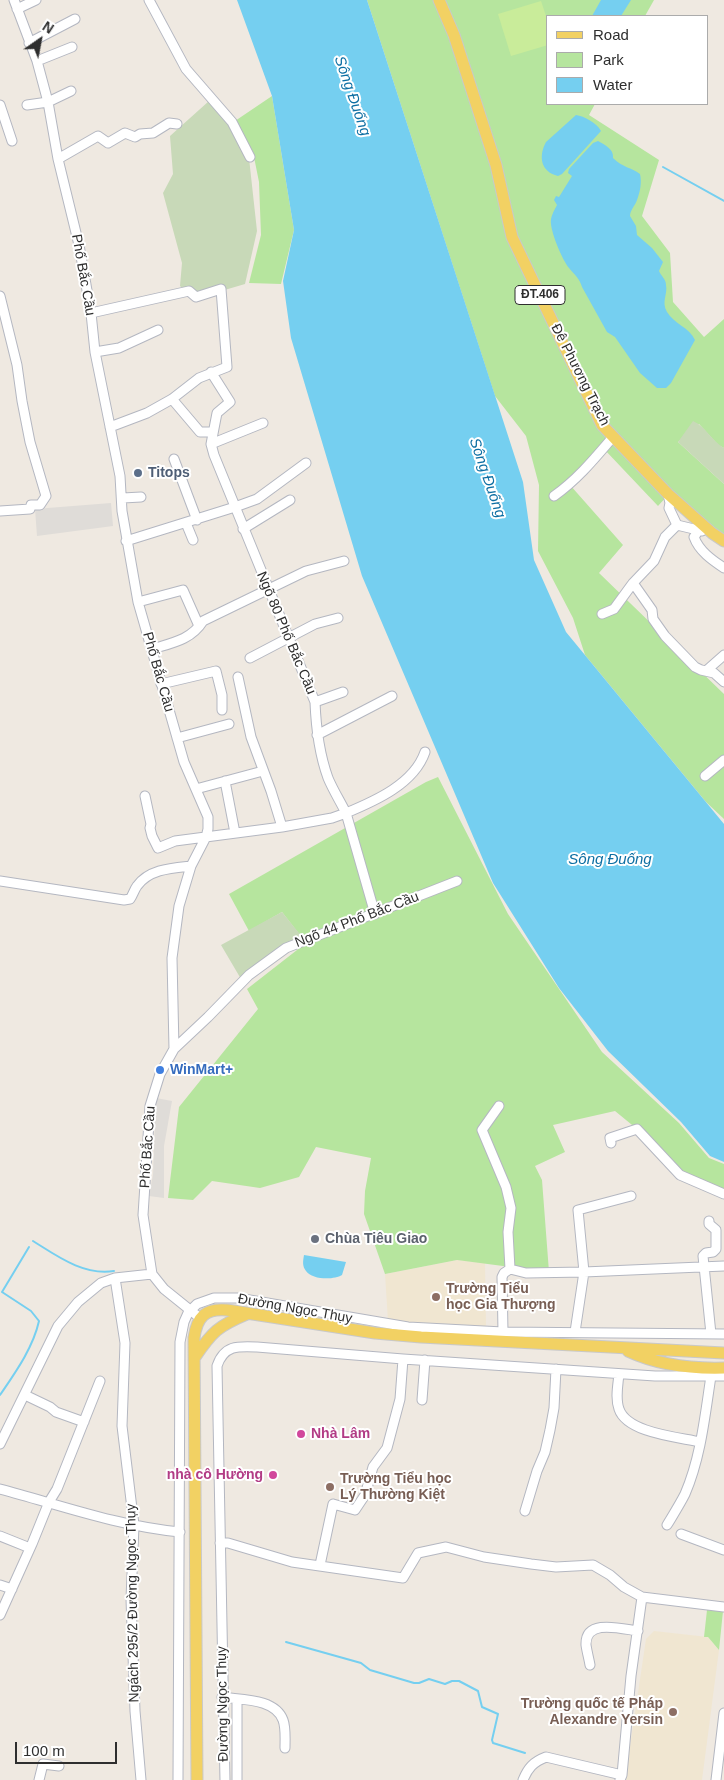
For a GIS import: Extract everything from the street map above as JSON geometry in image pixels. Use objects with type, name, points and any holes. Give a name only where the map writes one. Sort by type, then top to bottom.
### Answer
[{"type":"main road","name":"Đê Phương Trạch","points":[[439,0],[454,35],[496,165],[512,237],[602,425],[668,494],[712,533],[724,541]]},
{"type":"main road","name":"Đường Ngọc Thụy","points":[[197,1780],[194,1358],[195,1330],[200,1318],[215,1310],[249,1313],[375,1333],[421,1337],[724,1353]]},
{"type":"main road","name":"Đường Ngọc Thụy","points":[[194,1358],[214,1332],[227,1322],[249,1313]]},
{"type":"main road","points":[[622,1349],[659,1362],[691,1368],[724,1368]]},
{"type":"street","points":[[15,5],[36,0]]},
{"type":"street","points":[[149,0],[186,69],[232,122],[250,157]]},
{"type":"street","name":"Phố Bắc Cầu","points":[[15,5],[37,61],[48,102],[58,158],[79,245],[91,313],[95,352],[120,476],[126,541],[138,602],[152,648],[160,684],[184,762],[208,817],[206,837],[191,866],[179,906],[172,958],[174,1049],[160,1074],[150,1106],[143,1215],[152,1274]]},
{"type":"street","points":[[29,43],[75,19]]},
{"type":"street","points":[[37,61],[72,47]]},
{"type":"street","points":[[27,105],[48,102],[71,91]]},
{"type":"street","points":[[0,105],[12,141]]},
{"type":"street","points":[[58,158],[98,136],[108,143],[125,133],[135,137],[140,134],[153,133],[169,123],[177,124]]},
{"type":"street","points":[[91,313],[189,291],[196,297],[221,288],[227,367],[199,378],[172,399],[147,413],[110,427]]},
{"type":"street","points":[[0,296],[17,365],[30,442],[46,496],[40,504],[31,505],[30,509],[0,511]]},
{"type":"street","points":[[95,352],[119,348],[158,330]]},
{"type":"street","name":"Ngõ 80 Phố Bắc Cầu","points":[[211,372],[230,402],[217,413],[211,444],[214,455],[315,702],[317,735],[321,755],[329,780],[346,813],[375,914]]},
{"type":"street","points":[[172,399],[200,432],[212,432]]},
{"type":"street","points":[[211,444],[263,423]]},
{"type":"street","points":[[554,496],[570,485],[613,437]]},
{"type":"street","points":[[174,459],[197,520]]},
{"type":"street","points":[[126,541],[197,520],[257,498],[306,462]]},
{"type":"street","points":[[668,494],[669,508],[677,526]]},
{"type":"street","points":[[122,498],[141,497]]},
{"type":"street","points":[[243,529],[290,500]]},
{"type":"street","points":[[186,523],[193,540]]},
{"type":"street","points":[[677,526],[712,533]]},
{"type":"street","points":[[602,614],[614,609],[633,583],[654,561],[665,537],[677,526]]},
{"type":"street","points":[[698,530],[694,537],[696,543],[706,554],[724,568]]},
{"type":"street","points":[[152,648],[183,640],[203,621],[306,571],[344,561]]},
{"type":"street","points":[[633,583],[636,584],[652,610],[653,619],[665,636],[695,667],[714,673],[724,682]]},
{"type":"street","points":[[138,602],[183,590],[199,626]]},
{"type":"street","points":[[250,658],[315,624],[338,618]]},
{"type":"street","points":[[707,670],[724,655]]},
{"type":"street","points":[[160,684],[216,671],[222,695],[222,710]]},
{"type":"street","points":[[238,677],[251,737],[271,790],[282,827]]},
{"type":"street","points":[[315,702],[343,692]]},
{"type":"street","points":[[317,735],[392,696]]},
{"type":"street","points":[[177,738],[229,724]]},
{"type":"street","points":[[146,796],[150,828],[158,848],[175,841],[282,827],[332,818],[346,813],[366,805],[393,788],[416,767],[422,760],[425,752]]},
{"type":"street","points":[[705,776],[724,760]]},
{"type":"street","points":[[196,790],[263,771]]},
{"type":"street","points":[[226,781],[235,833]]},
{"type":"street","points":[[0,881],[124,900],[130,899],[136,887],[149,873],[191,866]]},
{"type":"street","name":"Ngõ 44 Phố Bắc Cầu","points":[[174,1049],[249,975],[286,948],[314,935],[375,914],[457,881]]},
{"type":"street","points":[[499,1106],[482,1130],[506,1187],[511,1208],[508,1232],[510,1269]]},
{"type":"street","points":[[611,1143],[610,1138],[637,1129],[680,1175],[724,1194]]},
{"type":"street","points":[[575,1332],[584,1272],[578,1210],[631,1196]]},
{"type":"street","points":[[709,1221],[716,1230],[716,1249],[713,1252],[706,1253],[704,1256],[711,1334]]},
{"type":"street","points":[[503,1332],[502,1277],[510,1269],[526,1273],[724,1266]]},
{"type":"street","points":[[0,1444],[58,1326],[78,1302],[101,1283],[114,1278],[152,1274],[164,1289],[200,1318]]},
{"type":"street","name":"Ngách 295/2 Đường Ngọc Thụy","points":[[114,1278],[125,1343],[122,1426],[134,1525],[132,1608],[135,1711],[141,1780]]},
{"type":"street","name":"Đường Ngọc Thụy","points":[[191,1310],[201,1302],[209,1299],[238,1298],[408,1327],[503,1332],[724,1334]]},
{"type":"street","points":[[178,1780],[179,1354],[184,1322],[191,1310]]},
{"type":"street","name":"Đường Ngọc Thụy","points":[[225,1780],[217,1366],[229,1349],[240,1346],[620,1374],[679,1377],[724,1376]]},
{"type":"street","points":[[320,1565],[333,1504],[355,1510],[365,1494],[372,1467],[386,1451],[400,1398],[404,1359]]},
{"type":"street","points":[[422,1400],[425,1360]]},
{"type":"street","points":[[524,1511],[545,1452],[550,1430],[554,1408],[556,1369]]},
{"type":"street","points":[[620,1374],[617,1400],[619,1410],[632,1424],[646,1430],[700,1442]]},
{"type":"street","points":[[667,1524],[684,1495],[694,1467],[711,1376]]},
{"type":"street","points":[[0,1615],[49,1502],[57,1490],[100,1381]]},
{"type":"street","points":[[25,1395],[56,1412],[84,1422]]},
{"type":"street","points":[[0,1489],[99,1518],[154,1530],[180,1532]]},
{"type":"street","points":[[682,1534],[724,1550]]},
{"type":"street","points":[[0,1536],[30,1548]]},
{"type":"street","points":[[220,1543],[228,1543],[292,1562],[403,1578],[418,1553],[446,1547],[484,1558],[531,1564],[556,1567],[593,1565],[642,1596],[724,1607]]},
{"type":"street","points":[[0,1585],[12,1590]]},
{"type":"street","points":[[523,1780],[529,1767],[538,1760],[546,1758],[620,1777],[642,1596]]},
{"type":"street","points":[[590,1665],[586,1644],[589,1634],[593,1630],[601,1627],[638,1630]]},
{"type":"street","points":[[222,1697],[264,1703],[277,1711],[283,1721],[285,1748]]},
{"type":"street","name":"Đường Ngọc Thụy","points":[[237,1699],[237,1780]]},
{"type":"street","points":[[716,1780],[724,1713]]},
{"type":"street","points":[[39,1780],[43,1764],[59,1766]]},
{"type":"shaded area","points":[[111,503],[113,526],[37,536],[35,509]]},
{"type":"shaded area","points":[[156,1098],[172,1101],[164,1146],[164,1198],[149,1196],[153,1175]]},
{"type":"shaded area","name":"Trường Tiểu học Gia Thượng","points":[[457,1260],[485,1263],[486,1327],[388,1321],[385,1274]]},
{"type":"shaded area","name":"Trường quốc tế Pháp Alexandre Yersin","points":[[654,1631],[708,1637],[719,1650],[702,1780],[625,1780],[646,1639]]},
{"type":"green space","points":[[367,0],[654,0],[646,15],[546,15],[546,105],[594,105],[589,115],[659,160],[642,216],[670,253],[673,302],[704,337],[724,319],[724,448],[718,445],[699,424],[678,442],[724,484],[724,541],[668,495],[658,506],[604,449],[570,485],[623,545],[599,573],[724,694],[724,819],[706,802],[585,655],[573,618],[538,551],[539,485],[526,436],[495,396]]},
{"type":"green space","points":[[541,1],[546,16],[546,46],[511,56],[498,14]]},
{"type":"green space","points":[[272,96],[294,230],[281,284],[249,283],[261,235],[259,182],[253,152],[235,121]]},
{"type":"green space","points":[[209,101],[230,122],[249,158],[257,231],[245,284],[194,299],[180,286],[182,263],[163,193],[173,174],[170,136]]},
{"type":"green space","points":[[693,421],[724,448],[724,484],[678,442]]},
{"type":"green space","points":[[438,777],[508,914],[602,1052],[679,1123],[709,1158],[724,1164],[724,1193],[680,1175],[637,1129],[615,1111],[553,1125],[565,1152],[535,1166],[542,1180],[549,1272],[457,1260],[385,1274],[364,1214],[365,1191],[371,1158],[316,1147],[299,1177],[260,1188],[212,1181],[193,1200],[168,1198],[179,1107],[258,1009],[247,989],[306,943],[282,912],[249,931],[229,894]]},
{"type":"green space","points":[[282,912],[303,938],[241,979],[221,945]]},
{"type":"green space","points":[[707,1610],[723,1611],[719,1650],[708,1637],[704,1637]]},
{"type":"water","name":"Sông Đuống","points":[[237,0],[367,0],[523,482],[534,560],[566,632],[724,824],[724,1162],[710,1156],[681,1122],[608,1051],[559,988],[493,883],[362,576],[291,338],[283,281],[294,230],[272,96]]},
{"type":"water","points":[[601,0],[631,0],[622,15],[593,15]]},
{"type":"water","points":[[576,115],[590,120],[601,131],[562,174],[558,176],[552,174],[545,167],[542,158],[546,142]]},
{"type":"water","points":[[598,141],[611,150],[613,158],[640,174],[640,191],[630,216],[636,226],[637,235],[652,248],[663,262],[659,271],[666,283],[665,308],[667,312],[695,340],[671,383],[666,388],[657,388],[640,373],[615,337],[607,332],[580,281],[563,259],[553,234],[551,219],[557,205],[554,200],[556,196],[559,197],[572,176],[568,173],[569,169],[593,143]]},
{"type":"water","points":[[304,1255],[346,1262],[342,1275],[318,1278],[309,1274],[304,1267]]},
{"type":"waterway","points":[[663,167],[724,201]]},
{"type":"waterway","points":[[33,1241],[71,1264],[92,1271],[114,1271]]},
{"type":"waterway","points":[[0,1395],[28,1350],[39,1321],[31,1311],[2,1292],[29,1247]]},
{"type":"waterway","points":[[286,1642],[361,1663],[370,1670],[414,1683],[429,1679],[445,1684],[459,1681],[478,1691],[482,1707],[498,1714],[493,1743],[525,1753]]},
{"type":"place","name":"Titops","points":[[138,473]]},
{"type":"place","name":"WinMart+","points":[[160,1070]]},
{"type":"place","name":"Chùa Tiêu Giao","points":[[315,1239]]},
{"type":"place","name":"Trường Tiểu học Gia Thượng","points":[[436,1297]]},
{"type":"place","name":"Nhà Lâm","points":[[301,1434]]},
{"type":"place","name":"nhà cô Hường","points":[[273,1475]]},
{"type":"place","name":"Trường Tiểu học Lý Thường Kiệt","points":[[330,1487]]},
{"type":"place","name":"Trường quốc tế Pháp Alexandre Yersin","points":[[673,1712]]}]
